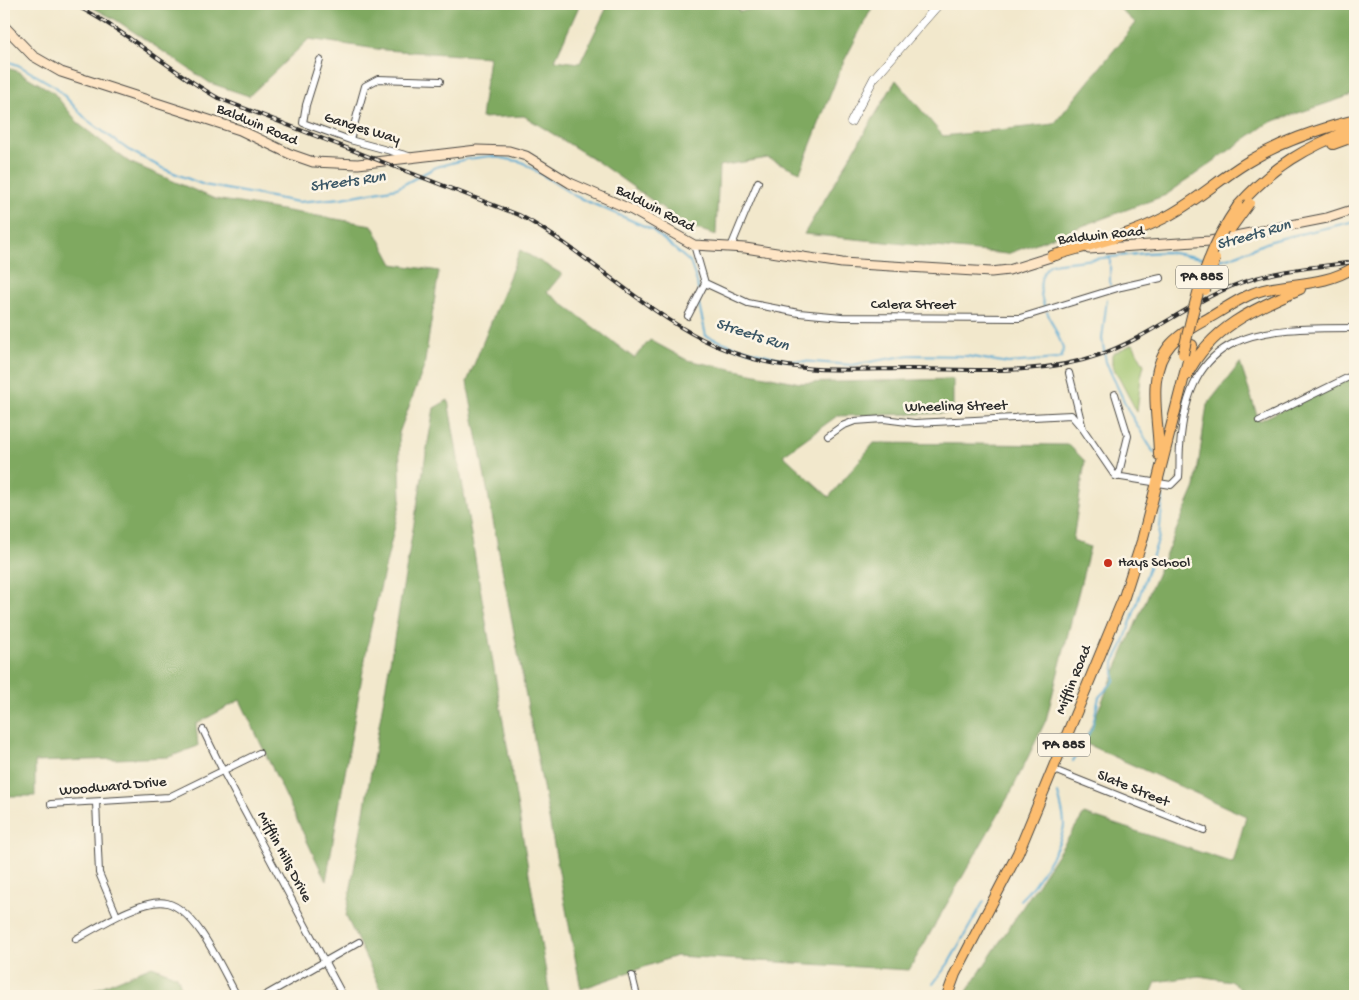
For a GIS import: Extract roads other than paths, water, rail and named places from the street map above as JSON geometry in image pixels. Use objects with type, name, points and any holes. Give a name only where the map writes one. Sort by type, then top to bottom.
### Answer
[{"type":"main road","name":"Baldwin Road","points":[[5,28],[33,56],[61,72],[233,128],[290,154],[313,162],[358,164],[494,148],[509,151],[526,156],[570,183],[632,210],[694,245],[731,247],[842,264],[991,272],[1009,270],[1075,250],[1126,245],[1210,241],[1327,218],[1355,209]]},
{"type":"main road","points":[[1052,256],[1162,220],[1202,196],[1246,163],[1277,146],[1303,134],[1355,120]]},
{"type":"main road","name":"Mifflin Road","points":[[1165,448],[1183,354],[1203,273],[1212,247],[1238,206],[1250,191],[1283,163],[1321,142],[1355,128]]},
{"type":"main road","name":"Mifflin Road","points":[[947,996],[955,974],[1018,853],[1054,770],[1124,597],[1138,557],[1207,283],[1221,245],[1249,204],[1291,166],[1318,150],[1355,136]]},
{"type":"main road","points":[[1157,478],[1159,441],[1155,382],[1161,361],[1171,344],[1201,322],[1248,296],[1263,290],[1330,280],[1355,268]]},
{"type":"main road","points":[[1181,390],[1199,356],[1230,323],[1268,302],[1313,284]]},
{"type":"street","points":[[852,122],[874,78],[939,4]]},
{"type":"street","name":"Ganges Way","points":[[320,60],[306,105],[304,123],[350,140],[413,157]]},
{"type":"street","points":[[350,140],[365,86],[370,82],[378,79],[440,81]]},
{"type":"street","points":[[731,247],[758,182]]},
{"type":"street","points":[[688,316],[705,283],[694,245]]},
{"type":"street","name":"Calera Street","points":[[705,283],[748,303],[842,317],[1020,318],[1161,278]]},
{"type":"street","points":[[1069,373],[1083,429],[1115,476],[1157,478],[1171,486],[1179,477],[1180,447],[1191,392],[1198,377],[1216,354],[1240,339],[1261,333],[1292,328],[1355,328]]},
{"type":"street","points":[[1259,421],[1355,374]]},
{"type":"street","points":[[1115,394],[1128,436],[1118,477]]},
{"type":"street","name":"Wheeling Street","points":[[828,436],[842,426],[855,421],[884,419],[915,422],[1071,415],[1083,429]]},
{"type":"street","name":"Mifflin Hills Drive","points":[[203,730],[343,996]]},
{"type":"street","name":"Woodward Drive","points":[[51,804],[169,797],[258,753]]},
{"type":"street","name":"Slate Street","points":[[1054,770],[1204,830]]},
{"type":"street","points":[[96,802],[99,873],[117,916]]},
{"type":"street","points":[[76,940],[117,916],[143,905],[167,903],[187,915],[202,935],[237,996]]},
{"type":"street","points":[[264,996],[360,942]]},
{"type":"street","points":[[632,976],[637,996]]},
{"type":"waterway","name":"Streets Run","points":[[4,60],[18,65],[56,87],[87,120],[127,149],[164,169],[204,185],[298,202],[342,198],[397,188],[436,167],[467,159],[491,156],[522,162],[575,196],[651,229],[690,262],[698,290]]},
{"type":"waterway","name":"Streets Run","points":[[1219,260],[1274,240],[1355,221]]},
{"type":"waterway","name":"Streets Run","points":[[1045,308],[1040,284],[1043,273],[1051,264],[1167,252],[1207,259]]},
{"type":"waterway","points":[[1110,257],[1110,285]]},
{"type":"waterway","points":[[1107,299],[1102,339],[1106,362],[1129,412],[1154,453]]},
{"type":"waterway","name":"Streets Run","points":[[698,300],[706,336],[736,347],[786,360],[852,365],[910,355],[966,356],[1008,363],[1057,359],[1062,357],[1063,347],[1047,312]]},
{"type":"waterway","points":[[1073,761],[1092,728],[1099,697],[1114,681],[1114,662],[1123,645],[1159,537],[1163,497]]},
{"type":"waterway","points":[[1020,900],[1033,885],[1059,842],[1064,820],[1058,793]]},
{"type":"waterway","points":[[933,984],[948,964],[984,901]]},
{"type":"railway","points":[[73,4],[111,26],[218,98],[519,215],[566,244],[632,294],[678,325],[723,349],[766,362],[803,368],[834,370],[1006,370],[1053,366],[1076,362],[1114,349],[1143,335],[1215,294],[1249,280],[1301,269],[1355,262]]},
{"type":"place","name":"Hays School","points":[[1108,563]]}]
